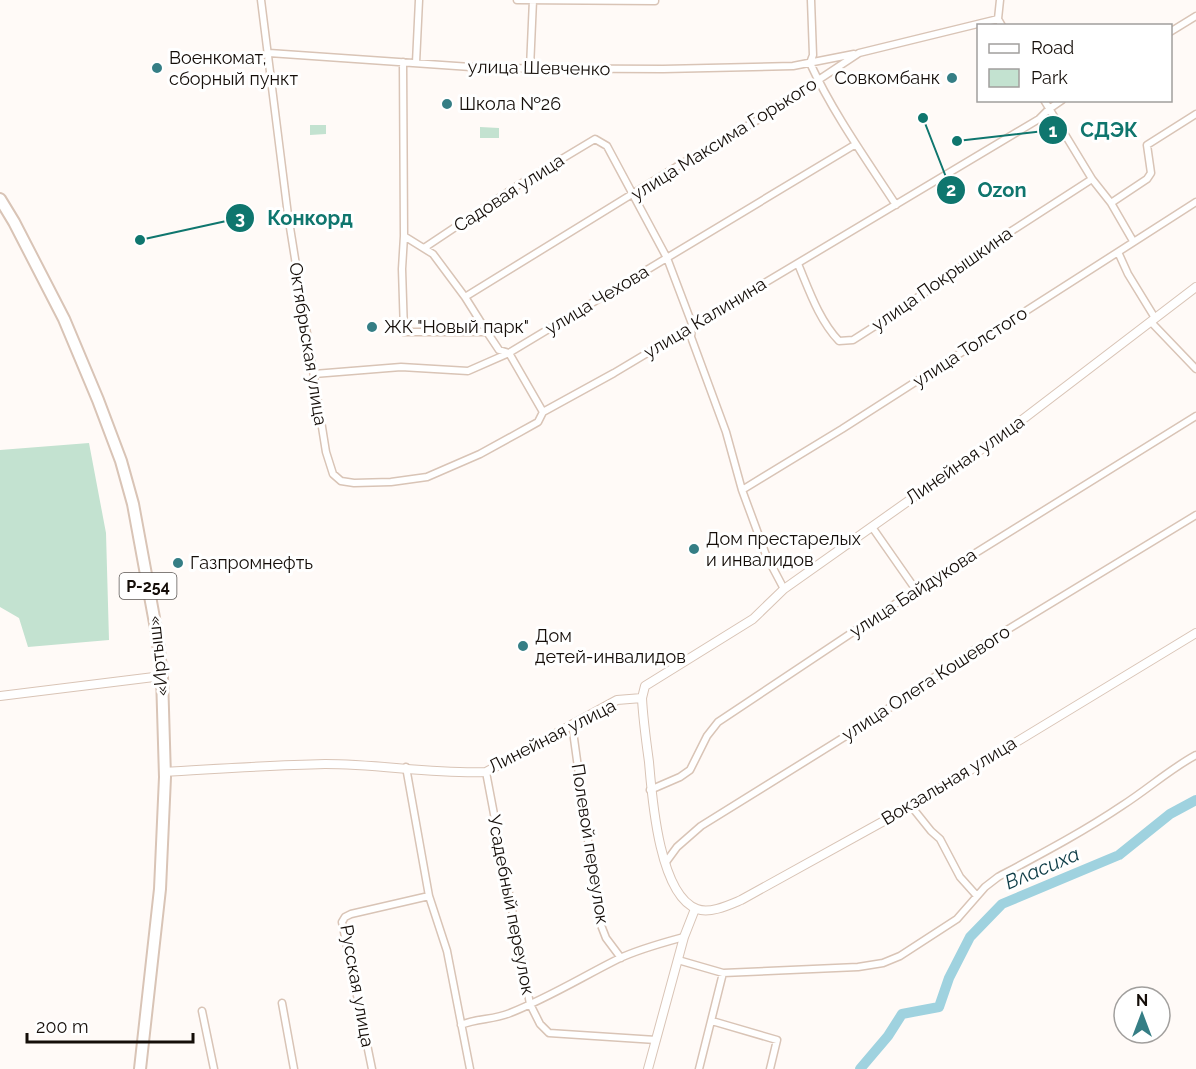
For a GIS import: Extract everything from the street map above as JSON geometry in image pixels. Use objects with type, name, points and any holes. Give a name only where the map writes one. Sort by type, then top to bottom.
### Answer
[{"type":"highway","name":"«Иртыш»","points":[[0,199],[64,319],[121,461],[133,504],[157,634],[162,676],[164,771],[160,889],[140,1069]]},
{"type":"street","name":"Октябрьская улица","points":[[261,0],[289,226],[326,452],[333,474]]},
{"type":"street","points":[[416,63],[419,0]]},
{"type":"street","points":[[517,0],[655,1]]},
{"type":"street","points":[[811,0],[813,55],[810,63],[818,82],[896,205]]},
{"type":"street","points":[[1000,0],[998,19],[1001,24]]},
{"type":"street","points":[[530,69],[533,1]]},
{"type":"street","points":[[1172,31],[1196,16]]},
{"type":"street","name":"улица Максима Горького","points":[[978,24],[998,19]]},
{"type":"street","name":"улица Максима Горького","points":[[465,297],[818,82],[859,53],[977,24]]},
{"type":"street","name":"улица Шевченко","points":[[269,53],[530,69],[794,66],[859,53]]},
{"type":"street","points":[[403,62],[404,332],[487,332]]},
{"type":"street","points":[[1045,102],[1092,179],[1111,203],[1133,242]]},
{"type":"street","name":"улица Калинина","points":[[333,474],[341,481],[354,483],[391,482],[427,477],[490,449],[538,422],[543,412],[614,373],[692,324],[798,264],[1039,119],[1059,102]]},
{"type":"street","points":[[1111,203],[1147,179],[1151,173],[1147,145],[1196,114]]},
{"type":"street","name":"Садовая улица","points":[[424,248],[520,184],[595,139],[607,146],[634,195]]},
{"type":"street","name":"улица Чехова","points":[[314,374],[401,367],[468,370],[509,353],[856,144]]},
{"type":"street","name":"улица Покрышкина","points":[[798,264],[816,307],[832,334],[839,341],[853,340],[897,312],[1013,230],[1092,179]]},
{"type":"street","points":[[634,195],[667,258],[692,324],[691,337],[726,432],[742,490],[766,555],[784,589]]},
{"type":"street","name":"улица Толстого","points":[[742,490],[842,429],[1196,202]]},
{"type":"street","points":[[404,236],[433,254],[465,297],[499,350],[509,353],[543,412]]},
{"type":"street","points":[[1118,252],[1153,320],[1196,369]]},
{"type":"street","name":"Линейная улица","points":[[164,771],[326,764],[486,772],[617,700],[642,698],[645,686],[753,619],[784,589],[1010,429],[1196,287]]},
{"type":"street","name":"улица Байдукова","points":[[651,790],[690,770],[707,736],[718,722],[916,590],[1196,416]]},
{"type":"street","name":"улица Олега Кошевого","points":[[666,862],[677,847],[702,826],[870,721],[974,650],[1196,515]]},
{"type":"street","points":[[872,526],[916,590]]},
{"type":"street","name":"Вокзальная улица","points":[[695,909],[702,911],[723,908],[741,900],[911,806],[1196,633]]},
{"type":"street","points":[[0,696],[162,676]]},
{"type":"street","points":[[642,698],[656,828],[674,885],[686,903],[695,909],[684,937],[648,1069]]},
{"type":"street","name":"Полевой переулок","points":[[572,724],[598,920],[606,938],[621,958]]},
{"type":"street","points":[[678,960],[723,973],[858,967],[883,963],[900,956],[957,920],[985,887],[998,878],[1084,831],[1127,803],[1174,767],[1196,755]]},
{"type":"street","points":[[406,767],[429,896],[447,951],[470,1069]]},
{"type":"street","name":"Усадебный переулок","points":[[486,772],[530,1004],[540,1024],[549,1033],[656,1040]]},
{"type":"street","points":[[911,806],[940,839],[960,877],[977,896]]},
{"type":"street","name":"Русская улица","points":[[372,1069],[342,922],[351,914],[429,896]]},
{"type":"street","points":[[461,1025],[471,1020],[507,1014],[573,984],[621,958],[684,937]]},
{"type":"street","points":[[699,1069],[723,973]]},
{"type":"street","points":[[282,1003],[294,1069]]},
{"type":"street","points":[[202,1011],[214,1069]]},
{"type":"street","points":[[712,1021],[777,1040],[770,1069]]},
{"type":"green space","points":[[310,125],[326,125],[326,134],[310,135]]},
{"type":"green space","points":[[480,127],[499,128],[499,138],[480,138]]},
{"type":"green space","points":[[89,443],[106,533],[109,640],[28,647],[19,618],[0,607],[0,450]]},
{"type":"waterway","name":"Власиха","points":[[860,1069],[888,1036],[902,1014],[939,1007],[949,978],[970,937],[1002,904],[1119,855],[1170,814],[1196,800]]},
{"type":"place","name":"Военкомат, сборный пункт","points":[[157,68]]},
{"type":"place","name":"Совкомбанк","points":[[952,78]]},
{"type":"place","name":"Школа №26","points":[[447,104]]},
{"type":"place","name":"Ozon","points":[[923,118]]},
{"type":"place","name":"СДЭК","points":[[957,141]]},
{"type":"place","name":"Конкорд","points":[[140,240]]},
{"type":"place","name":"ЖК \"Новый парк\"","points":[[372,327]]},
{"type":"place","name":"Дом престарелых и инвалидов","points":[[694,549]]},
{"type":"place","name":"Газпромнефть","points":[[178,563]]},
{"type":"place","name":"Дом детей-инвалидов","points":[[523,646]]}]
